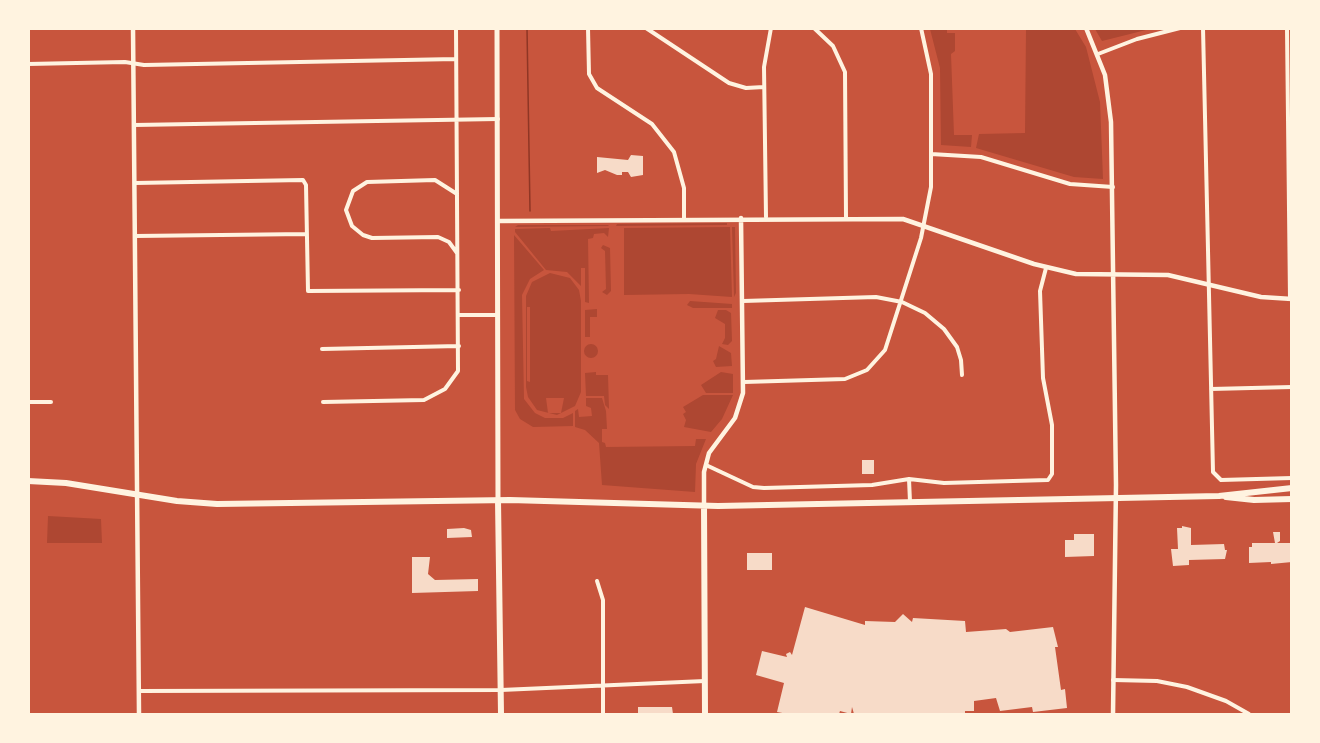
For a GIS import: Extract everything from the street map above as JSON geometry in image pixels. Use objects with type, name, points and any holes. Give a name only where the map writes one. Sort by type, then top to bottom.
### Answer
[{"type":"main road","points":[[497,28],[501,714]]},
{"type":"main road","points":[[28,482],[66,483],[217,504],[498,500],[704,506],[1220,496],[1292,488]]},
{"type":"main road","points":[[1220,496],[1247,500],[1292,499]]},
{"type":"main road","points":[[704,506],[705,714]]},
{"type":"street","points":[[133,28],[139,714]]},
{"type":"street","points":[[323,402],[430,398],[445,389],[458,371],[456,28]]},
{"type":"street","points":[[588,28],[589,74],[597,88],[652,124],[674,152],[684,188],[684,218]]},
{"type":"street","points":[[646,28],[729,83],[746,88],[764,87]]},
{"type":"street","points":[[766,218],[764,67],[771,28]]},
{"type":"street","points":[[814,28],[833,46],[845,72],[846,217]]},
{"type":"street","points":[[744,382],[827,381],[856,376],[879,360],[891,338],[924,224],[931,187],[931,68],[921,28]]},
{"type":"street","points":[[1086,28],[1098,54],[1110,99],[1113,187],[1115,498],[1113,714]]},
{"type":"street","points":[[1098,54],[1137,39],[1180,28]]},
{"type":"street","points":[[1203,28],[1213,472],[1221,480],[1292,478]]},
{"type":"street","points":[[499,221],[846,217],[903,219],[924,224],[1046,268],[1076,274],[1168,275],[1261,297],[1291,299],[1287,28]]},
{"type":"street","points":[[28,63],[456,59]]},
{"type":"street","points":[[134,125],[498,118]]},
{"type":"street","points":[[931,154],[981,157],[1070,184],[1113,187]]},
{"type":"street","points":[[458,194],[435,180],[368,182],[353,191],[346,210],[352,226],[363,235],[438,237],[449,242],[458,256]]},
{"type":"street","points":[[135,183],[305,181],[308,291],[459,290]]},
{"type":"street","points":[[704,506],[706,465],[712,447],[739,410],[744,382],[741,218]]},
{"type":"street","points":[[135,236],[307,234]]},
{"type":"street","points":[[706,465],[753,487],[764,488],[872,485],[909,479],[944,483],[1045,482],[1050,478],[1052,425],[1043,378],[1040,291],[1046,268]]},
{"type":"street","points":[[743,301],[876,297],[902,302],[925,313],[944,329],[957,347],[962,375]]},
{"type":"street","points":[[459,315],[499,315]]},
{"type":"street","points":[[322,349],[459,346]]},
{"type":"street","points":[[1211,389],[1292,387]]},
{"type":"street","points":[[28,402],[51,402]]},
{"type":"street","points":[[909,479],[910,502]]},
{"type":"street","points":[[597,581],[603,600],[603,714]]},
{"type":"street","points":[[1113,680],[1180,685],[1218,698],[1249,714]]},
{"type":"street","points":[[139,691],[501,690],[705,681]]},
{"type":"shaded area","points":[[930,29],[947,29],[947,33],[955,33],[955,51],[951,54],[954,135],[972,135],[971,147],[941,145],[940,68]]},
{"type":"shaded area","points":[[1026,29],[1075,29],[1086,47],[1100,102],[1103,179],[1074,177],[976,148],[979,134],[1025,133]]},
{"type":"shaded area","points":[[1095,29],[1150,29],[1102,41]]},
{"type":"shaded area","points":[[727,223],[727,225],[616,226],[617,224]]},
{"type":"shaded area","points":[[518,225],[608,225],[609,226],[515,227]]},
{"type":"shaded area","points":[[730,227],[732,297],[689,294],[624,295],[624,228]]},
{"type":"shaded area","points":[[732,227],[735,227],[736,293],[734,297]]},
{"type":"shaded area","points":[[550,228],[551,231],[609,228],[608,237],[604,233],[594,234],[593,238],[588,239],[589,303],[585,302],[585,268],[581,268],[581,286],[567,272],[546,270],[515,232],[515,229]]},
{"type":"shaded area","points":[[514,235],[544,270],[530,279],[522,295],[524,399],[535,413],[545,418],[563,418],[573,413],[573,426],[533,427],[520,419],[515,410]]},
{"type":"shaded area","points":[[603,245],[610,248],[611,291],[607,295],[602,292],[606,289],[605,251],[601,248]]},
{"type":"shaded area","points":[[550,273],[570,278],[579,290],[581,301],[581,392],[575,406],[561,413],[564,398],[546,398],[548,413],[537,410],[528,397],[526,387],[526,296],[532,282]],"holes":[[[527,307],[530,307],[530,382],[527,381]]]},
{"type":"shaded area","points":[[690,301],[732,304],[732,308],[693,308],[687,305]]},
{"type":"shaded area","points":[[597,309],[597,317],[590,317],[590,337],[585,337],[585,310]]},
{"type":"shaded area","points":[[718,310],[731,313],[732,341],[728,345],[722,344],[725,338],[725,324],[715,318]]},
{"type":"shaded area","points":[[588,344],[594,344],[598,351],[594,358],[588,358],[584,354],[584,348]]},
{"type":"shaded area","points":[[719,346],[731,353],[732,366],[716,367],[713,361],[716,359]]},
{"type":"shaded area","points":[[596,372],[596,375],[608,375],[609,409],[605,405],[604,396],[586,396],[585,373]]},
{"type":"shaded area","points":[[721,372],[733,374],[733,393],[706,393],[701,385]]},
{"type":"shaded area","points":[[703,395],[733,395],[722,419],[711,432],[684,427],[686,420],[683,414],[686,412],[683,407]]},
{"type":"shaded area","points":[[586,398],[602,398],[606,411],[607,429],[602,429],[602,442],[606,447],[695,446],[696,439],[706,439],[696,464],[695,492],[602,485],[599,443],[585,430],[575,427],[575,411],[578,409],[579,417],[592,416],[591,408],[586,406]]},
{"type":"shaded area","points":[[48,516],[101,519],[102,543],[47,543]]},
{"type":"building","points":[[631,155],[643,156],[643,175],[631,177],[628,172],[617,175],[605,170],[597,173],[597,157],[628,160]]},
{"type":"building","points":[[862,460],[874,460],[874,474],[862,474]]},
{"type":"building","points":[[1182,526],[1191,528],[1191,545],[1224,544],[1227,550],[1225,559],[1189,560],[1189,565],[1173,566],[1171,549],[1178,549],[1177,528],[1182,528]]},
{"type":"building","points":[[447,529],[471,530],[472,537],[447,538]]},
{"type":"building","points":[[1273,532],[1280,532],[1280,541],[1277,543],[1292,543],[1292,562],[1249,563],[1249,547],[1252,547],[1252,543],[1275,543]]},
{"type":"building","points":[[1074,534],[1094,534],[1094,556],[1065,557],[1065,540],[1074,540]]},
{"type":"building","points":[[747,553],[772,553],[772,570],[747,570]]},
{"type":"building","points":[[412,557],[430,557],[428,574],[435,580],[478,579],[478,591],[412,593]]},
{"type":"building","points":[[805,607],[865,625],[865,621],[895,622],[903,614],[912,622],[913,618],[965,621],[966,632],[1006,629],[1010,632],[1053,627],[1058,647],[1055,647],[1061,690],[1065,689],[1067,708],[1033,712],[1032,707],[1000,711],[996,698],[974,701],[974,711],[965,711],[965,714],[854,714],[852,707],[851,714],[840,711],[839,714],[777,712],[784,683],[756,675],[762,651],[787,657],[786,654],[790,652],[792,655]]},
{"type":"building","points":[[638,707],[672,707],[673,714],[638,714]]},
{"type":"waterway","points":[[527,28],[530,211]]}]
